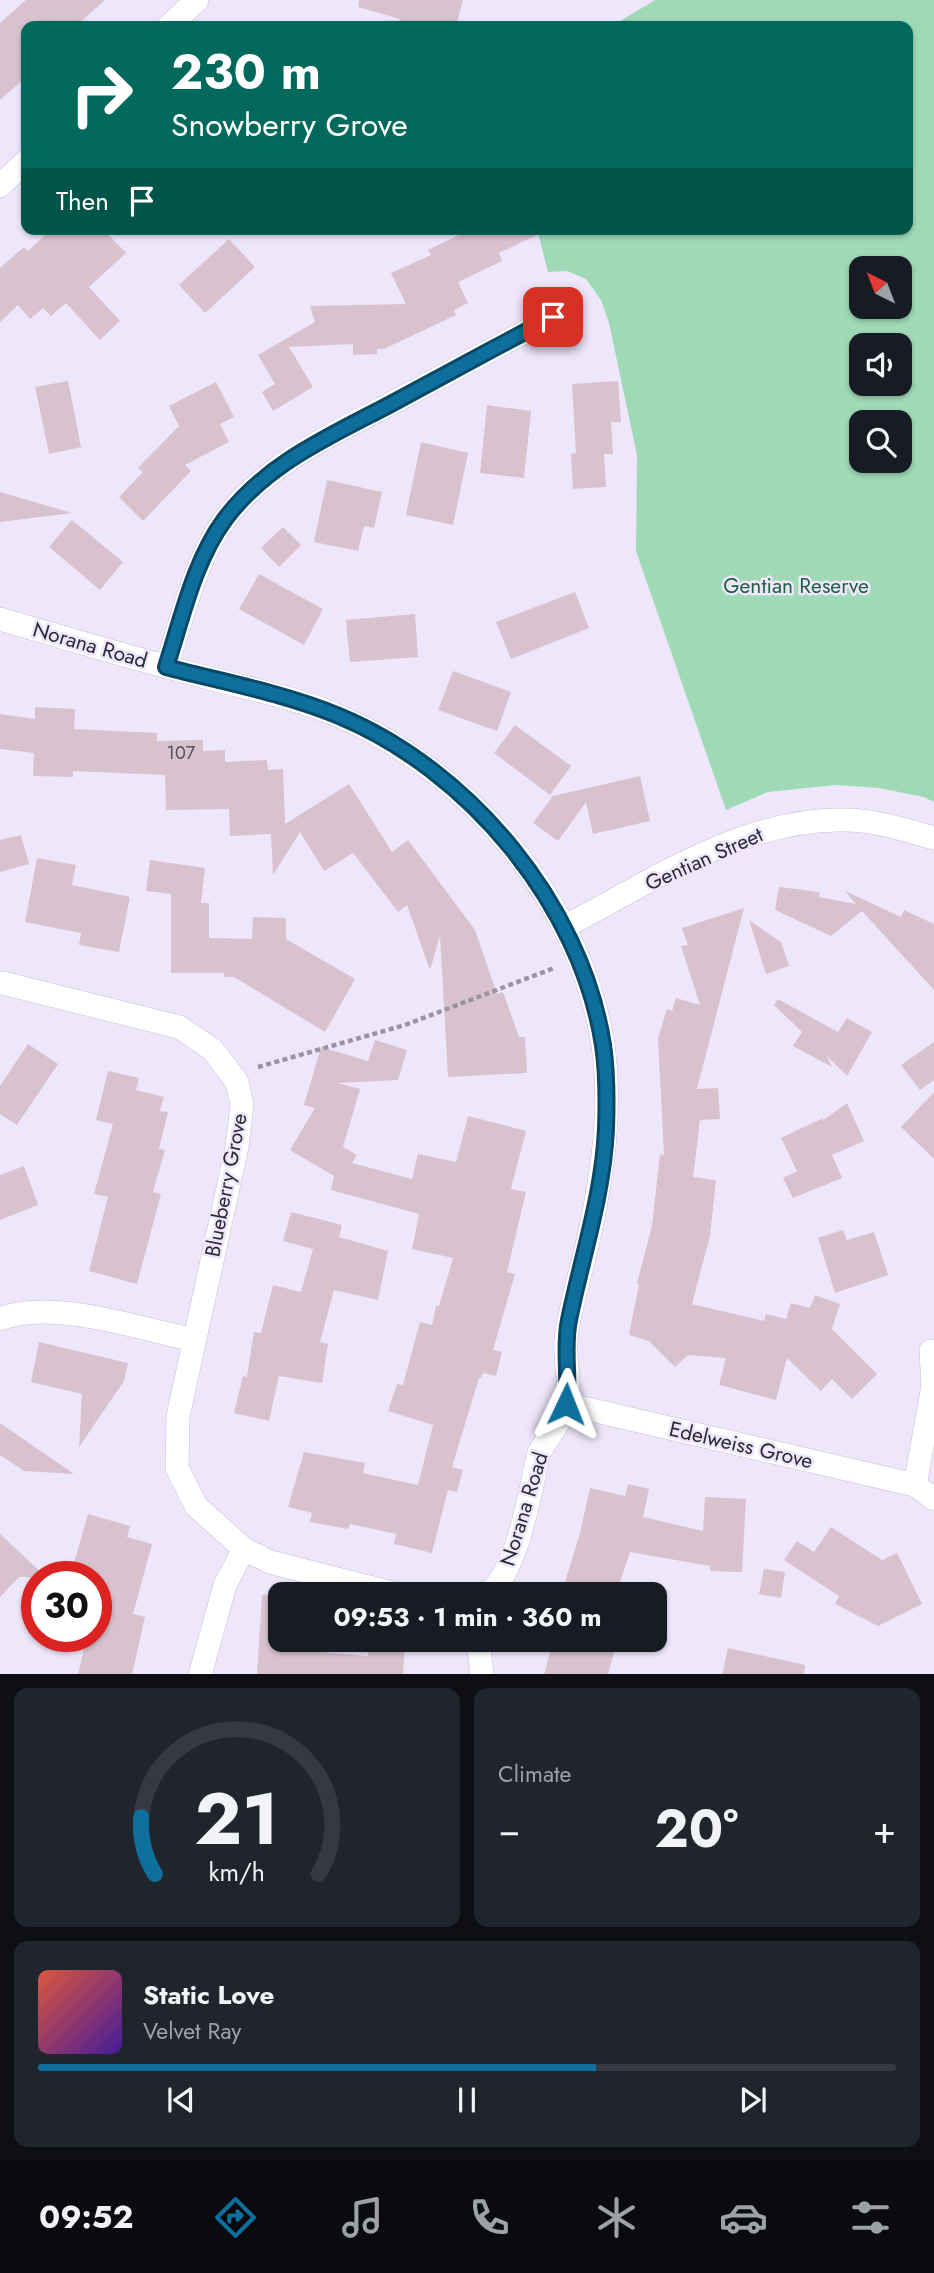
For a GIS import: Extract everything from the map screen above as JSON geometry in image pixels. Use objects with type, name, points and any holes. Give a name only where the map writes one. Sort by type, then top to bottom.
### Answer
[{"type":"street","points":[[174,21],[197,0]]},
{"type":"street","points":[[0,186],[21,166]]},
{"type":"street","points":[[166,667],[209,545],[225,519],[248,492],[278,466],[319,442],[553,317]]},
{"type":"street","name":"Norana Road","points":[[0,619],[290,700],[338,716],[406,753],[468,800],[498,832],[528,868],[564,927],[590,992],[602,1042],[606,1070],[603,1170],[568,1322],[565,1352],[569,1382],[566,1404],[559,1424],[539,1453],[510,1565],[501,1582]]},
{"type":"street","name":"Gentian Street","points":[[564,927],[697,857],[765,830],[804,821],[846,820],[898,827],[934,838]]},
{"type":"street","name":"Blueberry Grove","points":[[3,983],[179,1027],[214,1049],[233,1074],[242,1105],[237,1147],[178,1416],[177,1468],[196,1506],[244,1549],[270,1562],[349,1582]]},
{"type":"street","points":[[0,1319],[41,1310],[69,1312],[194,1340]]},
{"type":"street","points":[[915,1485],[933,1386],[931,1351]]},
{"type":"street","name":"Edelweiss Grove","points":[[566,1404],[915,1485],[934,1499]]},
{"type":"street","points":[[200,1674],[225,1585],[244,1549]]},
{"type":"street","points":[[479,1652],[482,1674]]},
{"type":"path","points":[[233,1074],[405,1025],[578,959]]},
{"type":"green space","name":"Gentian Reserve","points":[[655,0],[934,0],[934,802],[924,797],[879,788],[835,785],[768,792],[726,810],[636,551],[637,455],[609,323],[601,300],[586,279],[567,271],[548,272],[539,235],[913,235],[913,21],[620,21]]},
{"type":"building","points":[[26,0],[105,0],[82,21],[21,21],[21,81],[0,100],[0,23]]},
{"type":"building","points":[[359,0],[463,0],[457,21],[399,21],[358,7]]},
{"type":"building","points":[[45,235],[109,235],[126,253],[89,287],[120,321],[100,340],[66,303],[51,316],[43,308],[30,319],[18,305],[0,322],[0,268],[24,247],[28,251]]},
{"type":"building","points":[[459,235],[536,235],[499,253],[502,261],[458,282],[468,303],[454,310],[456,315],[384,349],[377,349],[377,354],[353,355],[353,344],[289,347],[313,387],[273,411],[262,392],[275,384],[258,355],[315,322],[310,306],[406,304],[391,273],[431,255],[428,250]]},
{"type":"building","points":[[229,239],[255,267],[205,313],[179,285]]},
{"type":"building","points":[[68,381],[81,447],[49,454],[35,387]]},
{"type":"building","points":[[618,381],[621,422],[611,422],[613,454],[604,454],[606,487],[573,489],[571,454],[576,453],[572,384]]},
{"type":"building","points":[[216,382],[234,417],[220,424],[229,442],[185,465],[191,471],[143,521],[119,497],[143,472],[138,468],[179,426],[169,406]]},
{"type":"building","points":[[487,405],[531,411],[524,478],[480,473]]},
{"type":"building","points":[[421,442],[468,453],[453,525],[406,515]]},
{"type":"building","points":[[327,480],[382,492],[374,528],[364,526],[358,551],[314,542]]},
{"type":"building","points":[[0,492],[72,513],[0,522]]},
{"type":"building","points":[[72,520],[123,562],[100,590],[49,547]]},
{"type":"building","points":[[283,527],[301,545],[279,567],[261,548]]},
{"type":"building","points":[[259,574],[323,609],[304,645],[239,609]]},
{"type":"building","points":[[575,592],[589,628],[511,659],[496,622]]},
{"type":"building","points":[[415,614],[418,657],[350,662],[346,620]]},
{"type":"building","points":[[453,671],[511,692],[497,731],[438,710]]},
{"type":"building","points":[[35,707],[75,709],[74,729],[157,733],[157,741],[203,740],[203,751],[225,750],[225,762],[267,760],[268,770],[283,769],[285,824],[349,784],[392,852],[408,840],[475,930],[497,994],[503,992],[519,1037],[525,1037],[527,1073],[448,1077],[440,936],[430,970],[407,905],[398,912],[353,853],[324,871],[300,832],[273,875],[271,834],[230,836],[229,809],[166,810],[165,775],[73,771],[73,777],[33,776],[34,753],[0,749],[0,714],[35,719]]},
{"type":"building","points":[[515,725],[571,766],[550,795],[494,753]]},
{"type":"building","points":[[640,776],[650,821],[593,834],[586,802],[558,841],[533,823],[553,796]]},
{"type":"building","points":[[21,835],[29,864],[0,872],[0,840]]},
{"type":"building","points":[[37,858],[76,865],[72,885],[130,897],[119,952],[79,945],[81,933],[25,922]]},
{"type":"building","points":[[150,860],[205,868],[201,903],[209,903],[209,938],[252,939],[253,917],[286,918],[286,939],[355,979],[325,1032],[234,977],[224,977],[224,973],[171,973],[171,894],[146,891]]},
{"type":"building","points":[[779,887],[820,892],[819,897],[856,904],[845,891],[901,917],[904,910],[934,924],[934,990],[862,911],[831,936],[775,910]]},
{"type":"building","points":[[744,908],[697,1089],[718,1088],[720,1119],[700,1120],[693,1177],[716,1180],[710,1236],[692,1304],[764,1321],[766,1314],[786,1319],[791,1303],[810,1308],[815,1295],[840,1304],[832,1329],[877,1374],[852,1399],[832,1379],[821,1391],[787,1358],[776,1400],[719,1385],[726,1358],[688,1355],[675,1367],[649,1341],[629,1335],[639,1284],[637,1283],[652,1226],[660,1154],[664,1155],[658,1038],[667,1009],[672,1011],[676,998],[700,1005],[681,946],[688,945],[682,928]]},
{"type":"building","points":[[749,920],[781,942],[789,966],[766,974]]},
{"type":"building","points":[[778,999],[838,1032],[847,1018],[872,1032],[847,1076],[827,1056],[832,1067],[793,1046],[802,1032],[774,1005]]},
{"type":"building","points":[[375,1040],[407,1050],[398,1080],[338,1083],[360,1089],[343,1147],[357,1155],[352,1163],[412,1179],[418,1154],[456,1162],[468,1116],[526,1131],[511,1189],[526,1192],[507,1272],[515,1274],[493,1350],[502,1352],[496,1376],[483,1373],[479,1378],[452,1467],[463,1470],[457,1492],[448,1490],[432,1553],[394,1544],[396,1534],[350,1524],[348,1529],[310,1522],[312,1513],[288,1507],[304,1452],[365,1463],[363,1473],[418,1485],[433,1425],[388,1411],[397,1384],[403,1385],[420,1322],[432,1325],[453,1258],[412,1249],[419,1214],[331,1190],[334,1176],[290,1150],[315,1108],[304,1105],[321,1047],[368,1061]]},
{"type":"building","points":[[934,1042],[934,1080],[920,1090],[901,1065]]},
{"type":"building","points":[[28,1044],[58,1064],[17,1125],[0,1114],[0,1086]]},
{"type":"building","points":[[108,1071],[139,1078],[136,1090],[164,1097],[160,1111],[168,1112],[159,1149],[165,1150],[153,1192],[161,1194],[137,1284],[89,1271],[108,1197],[94,1194],[113,1124],[96,1120]]},
{"type":"building","points":[[934,1092],[934,1159],[901,1127]]},
{"type":"building","points":[[847,1103],[864,1141],[832,1155],[842,1178],[793,1198],[783,1178],[797,1171],[781,1138],[823,1118],[822,1121]]},
{"type":"building","points":[[24,1166],[38,1205],[0,1220],[0,1175]]},
{"type":"building","points":[[291,1212],[342,1225],[339,1237],[388,1251],[378,1300],[334,1290],[320,1342],[328,1344],[322,1383],[279,1376],[269,1421],[234,1413],[243,1376],[247,1377],[254,1332],[261,1333],[273,1285],[301,1292],[313,1249],[283,1241]]},
{"type":"building","points":[[843,1230],[847,1240],[874,1232],[888,1275],[835,1293],[818,1238]]},
{"type":"building","points":[[39,1342],[128,1363],[124,1381],[79,1447],[82,1394],[31,1382]]},
{"type":"building","points":[[0,1423],[74,1474],[24,1471],[0,1455]]},
{"type":"building","points":[[628,1484],[649,1489],[643,1517],[703,1531],[705,1497],[746,1499],[742,1572],[710,1571],[710,1566],[630,1552],[620,1582],[565,1582],[590,1488],[625,1496]]},
{"type":"building","points":[[88,1514],[130,1526],[127,1537],[152,1544],[133,1614],[145,1617],[132,1674],[78,1674],[83,1652],[112,1652],[112,1561],[75,1561]]},
{"type":"building","points":[[831,1527],[882,1560],[897,1553],[922,1604],[878,1626],[835,1604],[839,1596],[784,1560],[797,1541],[814,1552]]},
{"type":"building","points":[[0,1534],[29,1561],[21,1561],[21,1577],[0,1597]]},
{"type":"building","points":[[764,1569],[785,1572],[781,1598],[759,1594]]},
{"type":"building","points":[[262,1595],[268,1595],[268,1652],[368,1656],[368,1652],[405,1652],[403,1674],[257,1674]]},
{"type":"building","points":[[728,1648],[805,1665],[804,1674],[722,1674]]},
{"type":"building","points":[[550,1652],[614,1652],[608,1674],[544,1674]]},
{"type":"route","points":[[553,317],[319,442],[278,466],[248,492],[225,519],[209,545],[166,667],[290,700],[338,716],[406,753],[468,800],[498,832],[528,868],[564,927],[590,992],[606,1070],[603,1170],[568,1322],[565,1352],[569,1382],[566,1404]]}]
